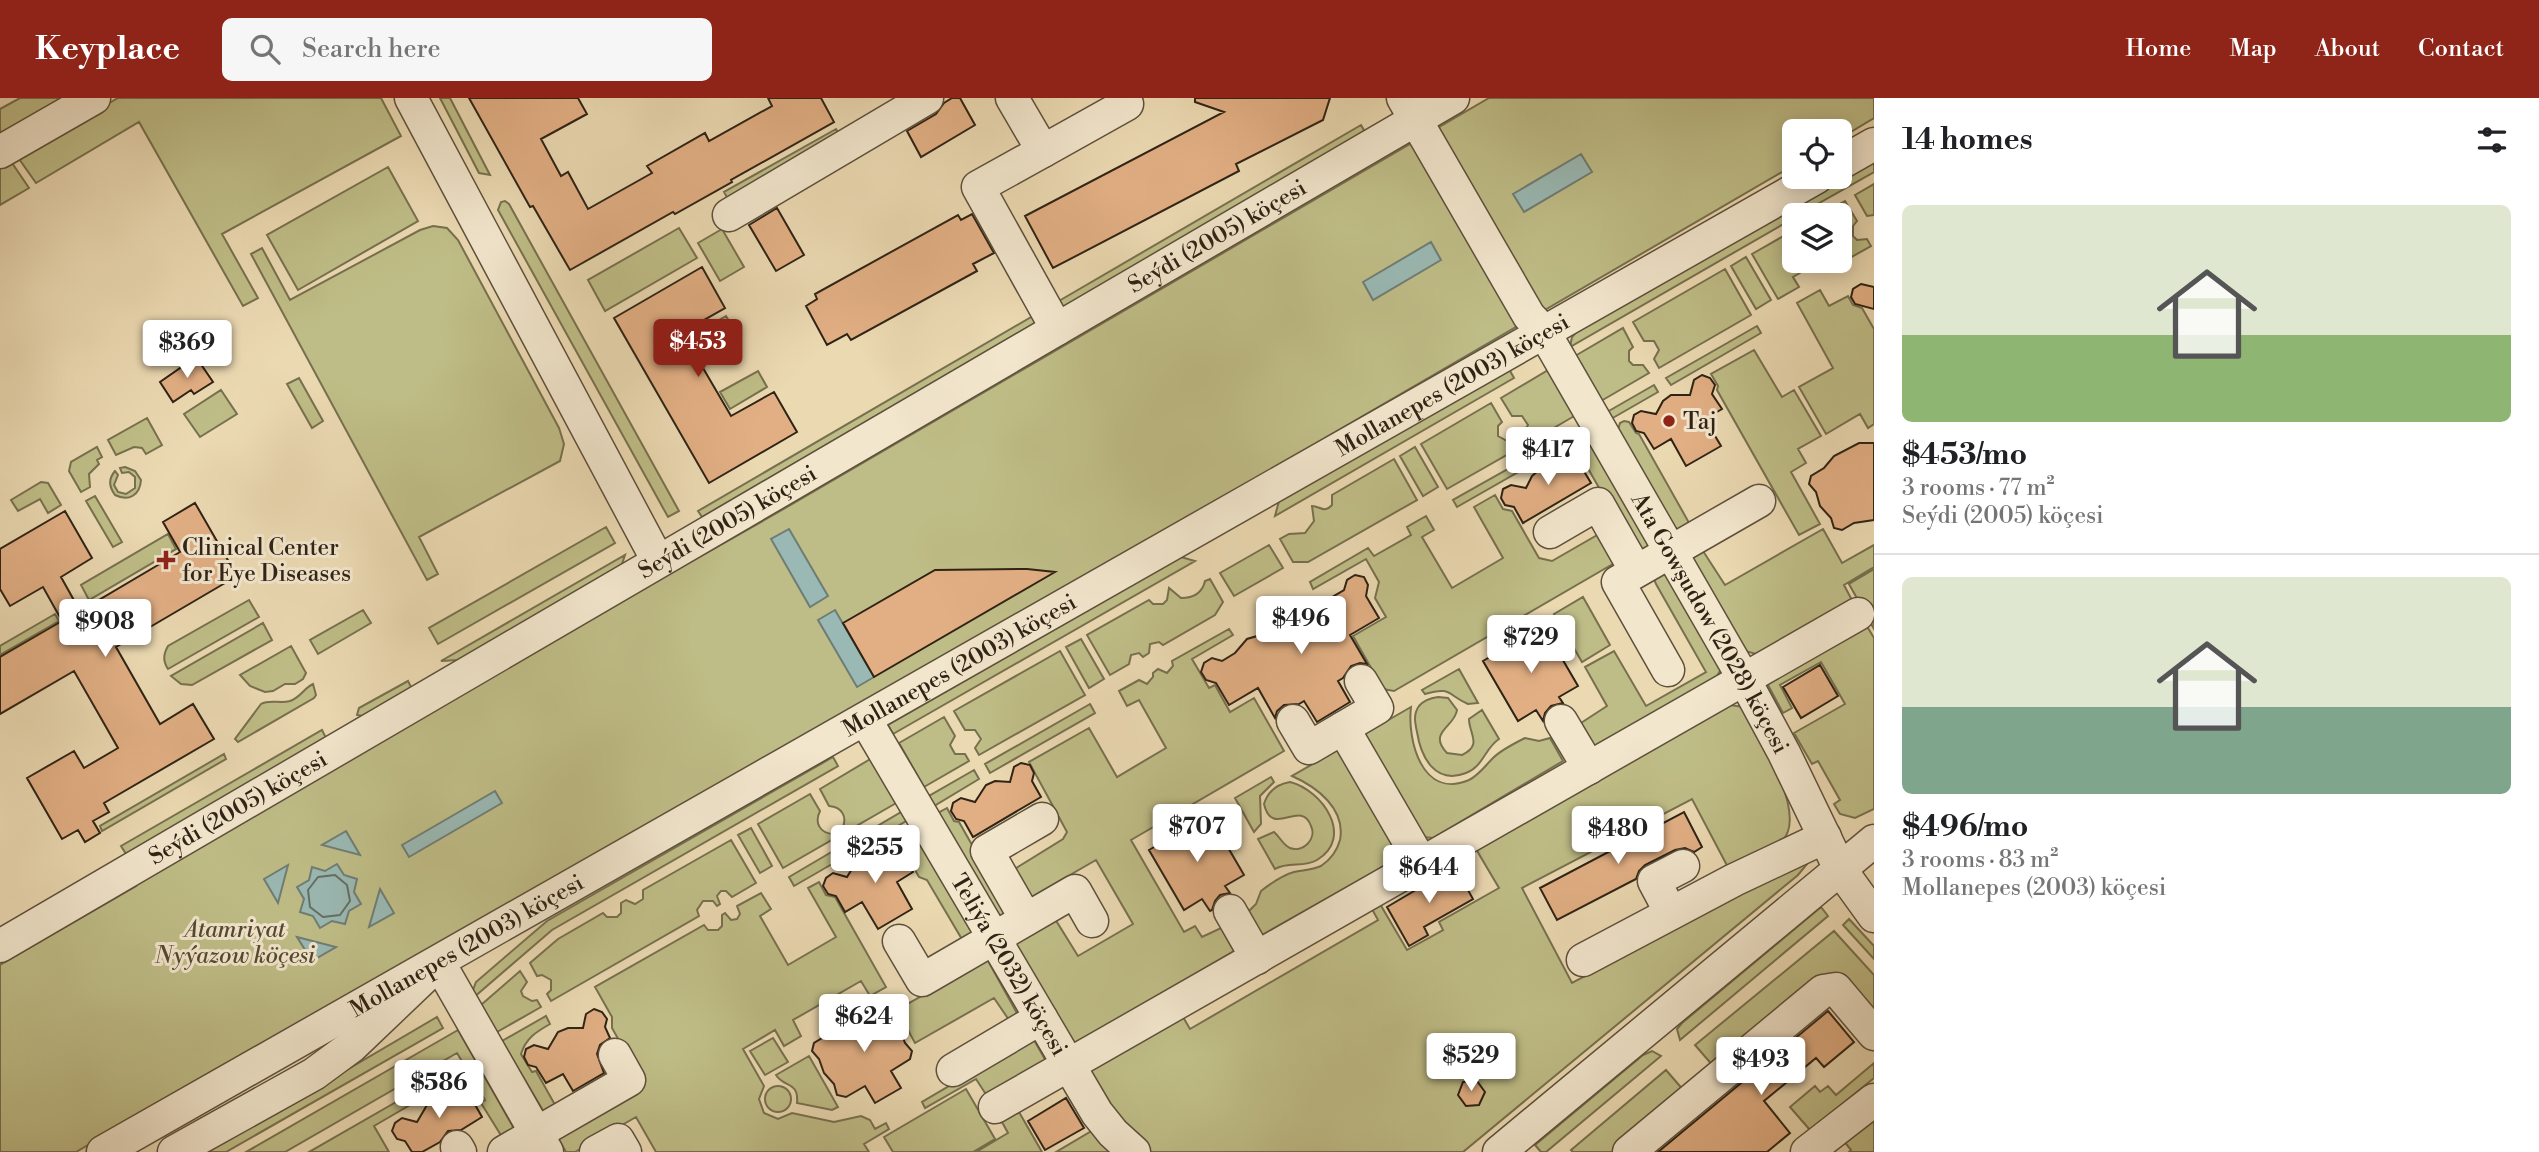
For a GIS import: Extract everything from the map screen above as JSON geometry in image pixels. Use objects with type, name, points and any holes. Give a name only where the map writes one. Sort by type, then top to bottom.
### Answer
[{"type":"street","points":[[0,152],[94,98]]},
{"type":"street","points":[[411,98],[658,561]]},
{"type":"street","points":[[729,215],[927,98]]},
{"type":"street","points":[[1012,98],[1043,151]]},
{"type":"street","points":[[1057,328],[978,187],[1127,104],[1124,98]]},
{"type":"street","name":"Seýdi (2005) köçesi","points":[[0,946],[1057,328],[1409,109],[1453,98]]},
{"type":"street","name":"Ata Gowşudow (2028) köçesi","points":[[1409,109],[1529,316],[1544,332],[1744,679],[1784,753],[1840,869],[1874,916]]},
{"type":"street","points":[[1852,157],[1874,144]]},
{"type":"street","name":"Mollanepes (2003) köçesi","points":[[103,1152],[1796,189]]},
{"type":"street","points":[[1668,670],[1618,582],[1759,501]]},
{"type":"street","points":[[1550,532],[1598,504],[1636,571]]},
{"type":"street","points":[[995,1107],[1858,614]]},
{"type":"street","points":[[1293,721],[1309,748],[1377,708],[1361,681]]},
{"type":"street","name":"Teliýa (2032) köçesi","points":[[865,719],[1104,1122],[1134,1152]]},
{"type":"street","points":[[1561,721],[1589,768]]},
{"type":"street","points":[[1343,728],[1422,864]]},
{"type":"street","points":[[1026,919],[987,852],[1042,819]]},
{"type":"street","points":[[1583,960],[1734,880],[1825,837]]},
{"type":"street","points":[[1499,1152],[1874,841]]},
{"type":"street","points":[[1671,914],[1654,881],[1683,866]]},
{"type":"street","points":[[899,941],[922,980],[1075,891],[1092,921]]},
{"type":"street","points":[[1230,911],[1257,958]]},
{"type":"street","points":[[174,1152],[314,1074],[352,1046],[439,963],[541,1143]]},
{"type":"street","points":[[1629,1152],[1823,991],[1836,989],[1874,1034]]},
{"type":"street","points":[[953,1070],[1041,1018]]},
{"type":"street","points":[[504,1152],[541,1143],[629,1080],[615,1055]]},
{"type":"street","points":[[1807,1152],[1874,1100]]},
{"type":"street","points":[[596,1152],[618,1140],[625,1152]]},
{"type":"green space","points":[[20,98],[67,98],[0,138],[0,109]]},
{"type":"green space","points":[[118,98],[381,98],[401,136],[222,234],[258,298],[243,306],[139,122],[36,183],[17,156]]},
{"type":"green space","points":[[440,98],[450,98],[490,175],[479,173]]},
{"type":"green space","name":"Atamriyat Nyýazow köçesi","points":[[1489,98],[1874,98],[1874,118],[1852,131],[1852,119],[1782,119],[1782,172],[882,696],[814,730],[242,1062],[238,1057],[76,1152],[0,1152],[0,965],[136,886],[132,878],[775,514]]},
{"type":"green space","points":[[1361,125],[1365,132],[1056,312],[1052,305]]},
{"type":"green space","points":[[836,129],[842,140],[730,203],[724,192]]},
{"type":"green space","points":[[10,160],[29,188],[0,205],[0,166]]},
{"type":"green space","points":[[1874,160],[1874,172],[1852,184],[1852,173]]},
{"type":"green space","points":[[388,167],[418,221],[298,290],[267,235]]},
{"type":"green space","points":[[1874,184],[1874,215],[1867,216],[1855,195]]},
{"type":"green space","points":[[1823,189],[1844,189],[1819,203],[1799,203]]},
{"type":"green space","points":[[505,201],[679,511],[668,517],[498,210],[501,202]]},
{"type":"green space","points":[[1782,213],[1782,225],[1570,347],[1572,337],[1579,329]]},
{"type":"green space","points":[[1852,213],[1857,221],[1853,226],[1853,236],[1857,240],[1867,239],[1871,246],[1852,257]]},
{"type":"green space","points":[[433,226],[447,228],[458,240],[559,428],[564,444],[560,461],[419,537],[438,574],[427,580],[251,254],[262,248],[290,300],[420,230]]},
{"type":"green space","points":[[679,228],[697,258],[605,311],[588,280]]},
{"type":"green space","points":[[722,229],[744,267],[720,281],[698,243]]},
{"type":"green space","points":[[1782,237],[1782,273],[1800,273],[1793,277],[1799,287],[1778,299],[1752,254]]},
{"type":"green space","points":[[1746,257],[1771,300],[1756,309],[1731,266]]},
{"type":"green space","points":[[1725,269],[1751,315],[1659,368],[1654,359],[1659,350],[1654,341],[1644,341],[1633,322]]},
{"type":"green space","points":[[1820,290],[1829,306],[1848,296],[1853,305],[1862,308],[1874,329],[1874,424],[1868,428],[1860,414],[1826,434],[1799,387],[1833,368],[1797,303]]},
{"type":"green space","points":[[1038,313],[1042,319],[702,517],[698,511]]},
{"type":"green space","points":[[726,316],[736,333],[699,354],[689,337]]},
{"type":"green space","points":[[1757,326],[1761,333],[1671,385],[1666,378]]},
{"type":"green space","points":[[1623,328],[1633,347],[1629,351],[1629,361],[1633,365],[1643,365],[1649,373],[1601,401],[1575,356]]},
{"type":"green space","points":[[1754,350],[1782,397],[1794,390],[1821,436],[1798,449],[1806,463],[1791,472],[1820,524],[1799,535],[1717,390],[1718,386],[1711,374]]},
{"type":"green space","points":[[1509,369],[1514,378],[1275,516],[1279,501]]},
{"type":"green space","points":[[1550,369],[1576,415],[1528,443],[1522,434],[1528,425],[1522,416],[1512,416],[1501,398]]},
{"type":"green space","points":[[758,371],[767,387],[730,409],[720,392]]},
{"type":"green space","points":[[299,378],[323,421],[312,428],[287,384]]},
{"type":"green space","points":[[1654,385],[1658,392],[1611,419],[1607,412]]},
{"type":"green space","points":[[221,390],[237,414],[200,437],[184,414]]},
{"type":"green space","points":[[1491,403],[1502,422],[1498,426],[1498,436],[1507,441],[1512,440],[1517,449],[1447,489],[1421,444]]},
{"type":"green space","points":[[147,418],[162,445],[146,454],[142,448],[134,447],[116,455],[108,440]]},
{"type":"green space","points":[[1629,422],[1639,434],[1688,521],[1689,526],[1678,533],[1618,430],[1620,423]]},
{"type":"green space","points":[[1583,426],[1587,433],[1538,461],[1534,454]]},
{"type":"green space","points":[[1586,442],[1593,445],[1651,548],[1636,552],[1586,465],[1587,461],[1580,450]]},
{"type":"green space","points":[[97,447],[102,457],[97,460],[99,464],[89,474],[90,487],[81,492],[69,471],[71,462]]},
{"type":"green space","points":[[1415,447],[1438,487],[1423,496],[1400,456]]},
{"type":"green space","points":[[1394,459],[1417,500],[1308,562],[1293,562],[1280,539],[1289,534],[1305,533],[1314,521],[1312,506],[1329,508],[1332,505],[1332,495]]},
{"type":"green space","points":[[1524,460],[1527,467],[1457,507],[1453,500]]},
{"type":"green space","points":[[120,468],[135,471],[141,480],[136,493],[125,498],[115,495],[110,483],[115,471],[118,475],[114,485],[118,492],[126,494],[135,488],[135,477],[129,472],[122,473]]},
{"type":"green space","points":[[41,482],[48,483],[61,505],[48,513],[40,499],[18,511],[11,500]]},
{"type":"green space","points":[[1495,495],[1503,509],[1512,511],[1539,558],[1552,561],[1599,534],[1618,561],[1394,691],[1383,689],[1353,636],[1386,617],[1375,598],[1379,582],[1366,559],[1313,589],[1310,582],[1368,548],[1374,556],[1411,535],[1407,527],[1426,516],[1434,530],[1422,537],[1452,588],[1503,558],[1474,507]]},
{"type":"green space","points":[[95,496],[122,542],[113,547],[86,501]]},
{"type":"green space","points":[[606,527],[615,543],[438,644],[429,628]]},
{"type":"green space","points":[[1823,529],[1842,563],[1874,545],[1874,567],[1844,585],[1853,602],[1756,654],[1745,651],[1692,557],[1703,551],[1725,585]]},
{"type":"green space","points":[[168,534],[176,549],[89,600],[81,585]]},
{"type":"green space","points":[[1269,545],[1283,568],[1234,596],[1220,573]]},
{"type":"green space","points":[[625,555],[618,569],[458,660],[441,661]]},
{"type":"green space","points":[[1181,557],[1195,561],[893,734],[888,725]]},
{"type":"green space","points":[[1874,569],[1874,629],[1849,584]]},
{"type":"green space","points":[[1665,573],[1721,669],[1716,678],[1594,746],[1581,723],[1607,706],[1585,667],[1614,651],[1646,706],[1706,672],[1656,584],[1654,579]]},
{"type":"green space","points":[[1210,579],[1223,602],[1215,615],[1163,645],[1159,642],[1150,644],[1149,653],[1143,657],[1139,653],[1131,655],[1129,664],[1110,675],[1087,635],[1149,600],[1153,604],[1163,604],[1167,600],[1169,588],[1181,598],[1189,597],[1199,592],[1205,581]]},
{"type":"green space","points":[[1583,597],[1610,645],[1582,662],[1554,614]]},
{"type":"green space","points":[[249,600],[259,617],[168,669],[164,658],[168,646]]},
{"type":"green space","points":[[363,610],[371,623],[318,654],[310,640]]},
{"type":"green space","points":[[55,614],[59,621],[0,655],[0,646]]},
{"type":"green space","points":[[263,623],[272,640],[192,685],[181,684],[171,676]]},
{"type":"green space","points":[[1865,623],[1874,638],[1874,809],[1855,818],[1840,814],[1834,804],[1840,800],[1818,761],[1812,764],[1794,733],[1845,704],[1821,662],[1780,685],[1792,708],[1783,713],[1768,681]]},
{"type":"green space","points":[[1229,629],[1233,635],[1192,659],[1209,688],[1215,685],[1230,712],[1254,698],[1284,751],[1131,840],[1184,932],[1195,926],[1202,937],[1221,928],[1234,951],[1074,1044],[1013,945],[1055,919],[1078,956],[1133,924],[1096,860],[1028,899],[1013,870],[1063,839],[1067,832],[1029,762],[1089,728],[1117,777],[1166,748],[1139,700],[1127,706],[1119,691],[1139,680],[1147,684],[1158,669],[1167,673],[1173,666],[1172,661]]},
{"type":"green space","points":[[1081,639],[1104,679],[1089,688],[1066,647]]},
{"type":"green space","points":[[291,646],[306,673],[303,679],[295,684],[285,684],[265,692],[250,686],[240,675]]},
{"type":"green space","points":[[1060,651],[1085,695],[979,755],[975,748],[981,739],[975,730],[965,730],[954,711]]},
{"type":"green space","points":[[1459,669],[1478,703],[1468,704],[1445,691],[1425,694],[1422,690]]},
{"type":"green space","points":[[408,681],[411,687],[409,689],[363,716],[357,715],[359,708]]},
{"type":"green space","points":[[313,684],[316,695],[314,698],[238,742],[235,739],[261,704],[290,701]]},
{"type":"green space","points":[[1438,697],[1448,698],[1457,710],[1441,735],[1442,746],[1447,753],[1462,755],[1472,747],[1469,719],[1482,710],[1499,739],[1476,766],[1466,773],[1455,776],[1438,772],[1422,751],[1416,712],[1423,702]]},
{"type":"green space","points":[[1090,704],[1095,713],[990,773],[985,764]]},
{"type":"green space","points":[[1730,705],[1743,707],[1778,774],[1789,813],[1789,829],[1782,841],[1731,873],[1692,799],[1522,888],[1572,983],[1808,858],[1807,864],[1798,875],[1463,1152],[1144,1152],[1085,1073],[1183,1017],[1190,1029],[1378,920],[1372,909],[1380,904],[1407,950],[1443,930],[1439,922],[1499,888],[1476,849]]},
{"type":"green space","points":[[1411,707],[1410,720],[1415,750],[1429,774],[1440,782],[1453,784],[1469,780],[1500,752],[1525,738],[1539,741],[1550,738],[1563,761],[1433,838],[1423,837],[1364,734]]},
{"type":"green space","points":[[944,717],[955,736],[950,745],[955,754],[965,754],[969,761],[924,787],[899,743]]},
{"type":"green space","points":[[322,730],[326,738],[126,854],[121,846]]},
{"type":"green space","points":[[1339,749],[1397,852],[1393,861],[1262,935],[1248,912],[1256,904],[1261,891],[1290,873],[1321,866],[1333,855],[1339,844],[1339,818],[1328,800],[1311,786],[1292,776]]},
{"type":"green space","points":[[224,754],[226,759],[102,831],[100,826]]},
{"type":"green space","points":[[833,757],[838,766],[552,930],[473,998],[476,982],[547,921]]},
{"type":"green space","points":[[872,758],[898,802],[844,833],[843,813],[829,806],[820,789]]},
{"type":"green space","points":[[974,770],[979,779],[934,806],[929,796]]},
{"type":"green space","points":[[1271,777],[1274,782],[1260,796],[1261,824],[1254,832],[1235,798]]},
{"type":"green space","points":[[1290,782],[1313,794],[1323,804],[1334,827],[1333,839],[1328,850],[1317,860],[1275,869],[1258,839],[1274,832],[1285,845],[1295,849],[1308,844],[1312,836],[1311,826],[1306,818],[1294,816],[1280,819],[1268,814],[1264,804],[1268,795],[1281,784]]},
{"type":"green space","points":[[810,794],[820,811],[819,827],[833,834],[835,838],[783,868],[758,824]]},
{"type":"green space","points":[[947,808],[954,821],[959,822],[1010,912],[1000,917],[997,914],[938,813]]},
{"type":"green space","points":[[903,811],[908,820],[855,851],[850,842]]},
{"type":"green space","points":[[751,828],[772,866],[760,873],[738,835]]},
{"type":"green space","points":[[913,828],[972,932],[972,935],[963,941],[927,880],[919,877],[907,856],[909,848],[901,834]]},
{"type":"green space","points":[[731,840],[756,883],[732,897],[726,891],[721,891],[717,896],[720,904],[717,906],[713,901],[703,901],[697,910],[699,916],[551,1001],[547,994],[551,990],[551,980],[542,975],[537,976],[530,963],[558,939],[603,913],[607,917],[617,917],[621,913],[621,903],[626,900],[635,904],[643,899],[643,890]]},
{"type":"green space","points":[[840,847],[846,856],[794,886],[789,877]]},
{"type":"green space","points":[[819,882],[826,895],[835,897],[886,987],[870,996],[861,981],[793,1020],[801,1036],[784,1046],[775,1030],[743,1049],[764,1086],[759,1099],[764,1113],[778,1119],[792,1113],[834,1122],[861,1116],[870,1120],[875,1129],[886,1123],[889,1129],[864,1144],[869,1152],[656,1152],[636,1117],[575,1152],[566,1152],[558,1138],[643,1083],[612,1028],[612,1017],[595,987],[704,925],[708,930],[718,930],[722,926],[722,915],[725,913],[731,920],[737,919],[740,914],[737,906],[761,893],[771,909],[760,916],[788,965],[836,937],[808,888]]},
{"type":"green space","points":[[1821,907],[1828,916],[1680,1040],[1677,1029],[1682,1023]]},
{"type":"green space","points":[[1849,919],[1874,946],[1874,959],[1843,925]]},
{"type":"green space","points":[[1834,931],[1874,975],[1874,1025],[1845,990],[1714,1067],[1695,1045]]},
{"type":"green space","points":[[987,959],[1018,1015],[1009,1020],[994,998],[915,1043],[897,1010]]},
{"type":"green space","points":[[520,971],[527,982],[521,991],[523,996],[532,1001],[537,1000],[541,1007],[497,1032],[481,1005]]},
{"type":"green space","points":[[546,1016],[550,1024],[532,1036],[521,1054],[532,1072],[536,1071],[554,1103],[555,1108],[545,1114],[502,1041]]},
{"type":"green space","points":[[437,1017],[443,1028],[226,1152],[207,1152]]},
{"type":"green space","points":[[458,1030],[512,1125],[514,1130],[502,1137],[481,1103],[485,1100],[457,1053],[285,1152],[246,1152]]},
{"type":"green space","points":[[773,1038],[788,1062],[765,1075],[750,1051]]},
{"type":"green space","points":[[1029,1039],[1034,1040],[1046,1061],[987,1096],[976,1079],[925,1108],[922,1102]]},
{"type":"green space","points":[[1652,1051],[1661,1056],[1546,1152],[1541,1152],[1535,1145],[1643,1055]]},
{"type":"green space","points":[[809,1056],[838,1107],[832,1110],[797,1103],[796,1091],[776,1075]]},
{"type":"green space","points":[[1874,1063],[1874,1078],[1810,1130],[1790,1107],[1815,1086],[1820,1092],[1828,1086],[1836,1095]]},
{"type":"green space","points":[[1666,1070],[1685,1092],[1617,1152],[1571,1150]]},
{"type":"green space","points":[[778,1086],[787,1090],[791,1099],[787,1108],[778,1112],[769,1108],[765,1099],[769,1090]]},
{"type":"green space","points":[[966,1089],[995,1139],[973,1152],[893,1152],[884,1137]]},
{"type":"green space","points":[[417,1090],[422,1098],[374,1126],[389,1152],[309,1152]]},
{"type":"green space","points":[[1874,1106],[1874,1152],[1849,1152],[1851,1150],[1838,1134]]},
{"type":"green space","points":[[1019,1112],[1042,1152],[976,1152],[1008,1133],[1002,1122]]},
{"type":"green space","points":[[1100,1126],[1124,1152],[1056,1152]]},
{"type":"water","points":[[1581,154],[1592,172],[1524,212],[1513,194]]},
{"type":"water","points":[[1431,242],[1441,260],[1373,300],[1363,282]]},
{"type":"water","points":[[789,529],[828,596],[810,607],[771,539]]},
{"type":"water","points":[[835,610],[874,677],[857,687],[818,620]]},
{"type":"water","points":[[495,791],[502,803],[409,857],[402,845]]},
{"type":"water","points":[[346,831],[360,855],[322,845]]},
{"type":"water","points":[[337,864],[344,875],[357,879],[354,892],[361,904],[349,911],[345,924],[332,921],[320,928],[313,916],[300,912],[304,899],[297,887],[309,880],[312,867],[325,871]]},
{"type":"water","points":[[288,865],[278,903],[264,879]]},
{"type":"water","points":[[380,889],[394,913],[369,927]]},
{"type":"water","points":[[297,937],[336,947],[312,961]]},
{"type":"building","points":[[469,98],[578,98],[587,114],[541,139],[561,176],[568,172],[588,209],[652,173],[647,166],[705,133],[709,141],[772,106],[768,98],[821,98],[834,122],[675,214],[673,212],[570,270],[533,206],[530,207]]},
{"type":"building","points":[[952,98],[960,98],[975,125],[921,157],[907,131],[936,114],[944,103]]},
{"type":"building","points":[[1195,98],[1330,98],[1323,120],[1236,164],[1239,171],[1053,268],[1025,216],[1224,112],[1195,102]]},
{"type":"building","points":[[777,208],[804,255],[776,271],[749,225]]},
{"type":"building","points":[[972,214],[994,253],[973,264],[977,271],[851,340],[847,334],[827,345],[806,306],[817,299],[815,294],[958,215],[961,220]]},
{"type":"building","points":[[702,267],[725,308],[683,332],[703,368],[731,416],[774,392],[797,432],[709,483],[614,318]]},
{"type":"building","points":[[1861,284],[1874,287],[1874,309],[1855,304],[1851,297],[1853,289]]},
{"type":"building","points":[[196,357],[213,382],[194,394],[191,390],[173,402],[160,382]]},
{"type":"building","name":"Taj","points":[[1702,375],[1710,378],[1715,385],[1712,394],[1722,409],[1705,419],[1721,446],[1686,466],[1671,439],[1654,449],[1644,433],[1636,431],[1632,423],[1634,415],[1641,411],[1656,414],[1663,401],[1671,395],[1690,395],[1694,380]]},
{"type":"building","points":[[1859,443],[1874,443],[1874,520],[1854,523],[1842,530],[1834,528],[1831,518],[1820,506],[1816,492],[1809,484],[1811,476],[1824,468],[1834,456]]},
{"type":"building","points":[[1571,450],[1580,452],[1584,459],[1582,468],[1591,483],[1523,523],[1514,507],[1505,505],[1501,498],[1503,489],[1511,485],[1526,488],[1532,476],[1540,469],[1560,469],[1564,454]]},
{"type":"building","points":[[195,503],[237,576],[116,647],[160,724],[193,704],[214,739],[104,803],[109,812],[93,821],[100,833],[85,842],[78,830],[62,839],[27,778],[74,751],[84,768],[118,748],[74,671],[0,714],[0,657],[62,621],[43,587],[10,606],[0,589],[0,549],[65,511],[92,558],[61,577],[80,611],[180,552],[163,522]]},
{"type":"building","points":[[1027,569],[1055,572],[874,677],[843,623],[935,570]]},
{"type":"building","points":[[1355,575],[1364,577],[1368,585],[1366,596],[1379,618],[1350,635],[1367,664],[1351,666],[1338,681],[1350,702],[1317,722],[1304,701],[1284,705],[1277,711],[1275,718],[1258,688],[1229,705],[1216,683],[1206,680],[1201,672],[1204,663],[1212,658],[1222,661],[1235,653],[1247,639],[1271,632],[1295,618],[1307,604],[1332,597],[1344,590],[1347,580]]},
{"type":"building","points":[[1543,626],[1578,686],[1559,697],[1563,703],[1551,706],[1543,721],[1536,710],[1518,721],[1483,661]]},
{"type":"building","points":[[1820,665],[1838,696],[1801,718],[1783,687]]},
{"type":"building","points":[[1021,763],[1030,765],[1034,773],[1032,781],[1041,797],[973,837],[964,821],[956,819],[951,811],[953,803],[961,798],[975,802],[986,785],[995,781],[1010,782],[1014,767]]},
{"type":"building","points":[[1684,812],[1702,847],[1694,852],[1685,848],[1675,850],[1645,865],[1636,879],[1557,920],[1540,888]]},
{"type":"building","points":[[1209,815],[1244,875],[1225,886],[1230,893],[1220,895],[1212,910],[1210,911],[1202,899],[1184,910],[1149,850]]},
{"type":"building","points":[[894,838],[902,840],[907,848],[904,856],[913,872],[897,882],[912,909],[878,929],[862,902],[845,912],[836,896],[828,894],[823,886],[826,878],[833,873],[847,877],[855,864],[863,858],[882,858],[886,842]]},
{"type":"building","points":[[1455,867],[1473,899],[1424,927],[1428,935],[1409,946],[1387,907]]},
{"type":"building","points":[[878,1006],[887,1008],[890,1018],[900,1029],[905,1043],[912,1051],[910,1059],[891,1071],[901,1088],[875,1103],[865,1086],[846,1097],[837,1095],[834,1084],[824,1073],[819,1059],[812,1051],[814,1043],[827,1035],[843,1018],[867,1013]]},
{"type":"building","points":[[594,1009],[602,1012],[607,1019],[605,1027],[610,1038],[600,1045],[597,1054],[604,1073],[573,1091],[563,1074],[546,1083],[536,1067],[528,1065],[524,1057],[526,1049],[534,1045],[548,1049],[558,1032],[568,1028],[583,1028],[586,1014]]},
{"type":"building","points":[[1828,1011],[1854,1042],[1824,1067],[1816,1058],[1764,1101],[1790,1133],[1767,1152],[1658,1152]]},
{"type":"building","points":[[1477,1081],[1485,1092],[1479,1105],[1466,1106],[1458,1095],[1463,1082]]},
{"type":"building","points":[[463,1083],[471,1085],[475,1092],[473,1101],[482,1117],[461,1130],[448,1131],[440,1142],[422,1152],[412,1152],[405,1141],[397,1139],[392,1131],[395,1123],[402,1118],[417,1122],[427,1105],[436,1101],[451,1102],[455,1087]]},
{"type":"building","points":[[1066,1098],[1084,1128],[1045,1150],[1028,1121]]},
{"type":"place","name":"Taj","points":[[1669,421]]},
{"type":"place","name":"Clinical Center for Eye Diseases","points":[[166,560]]}]
